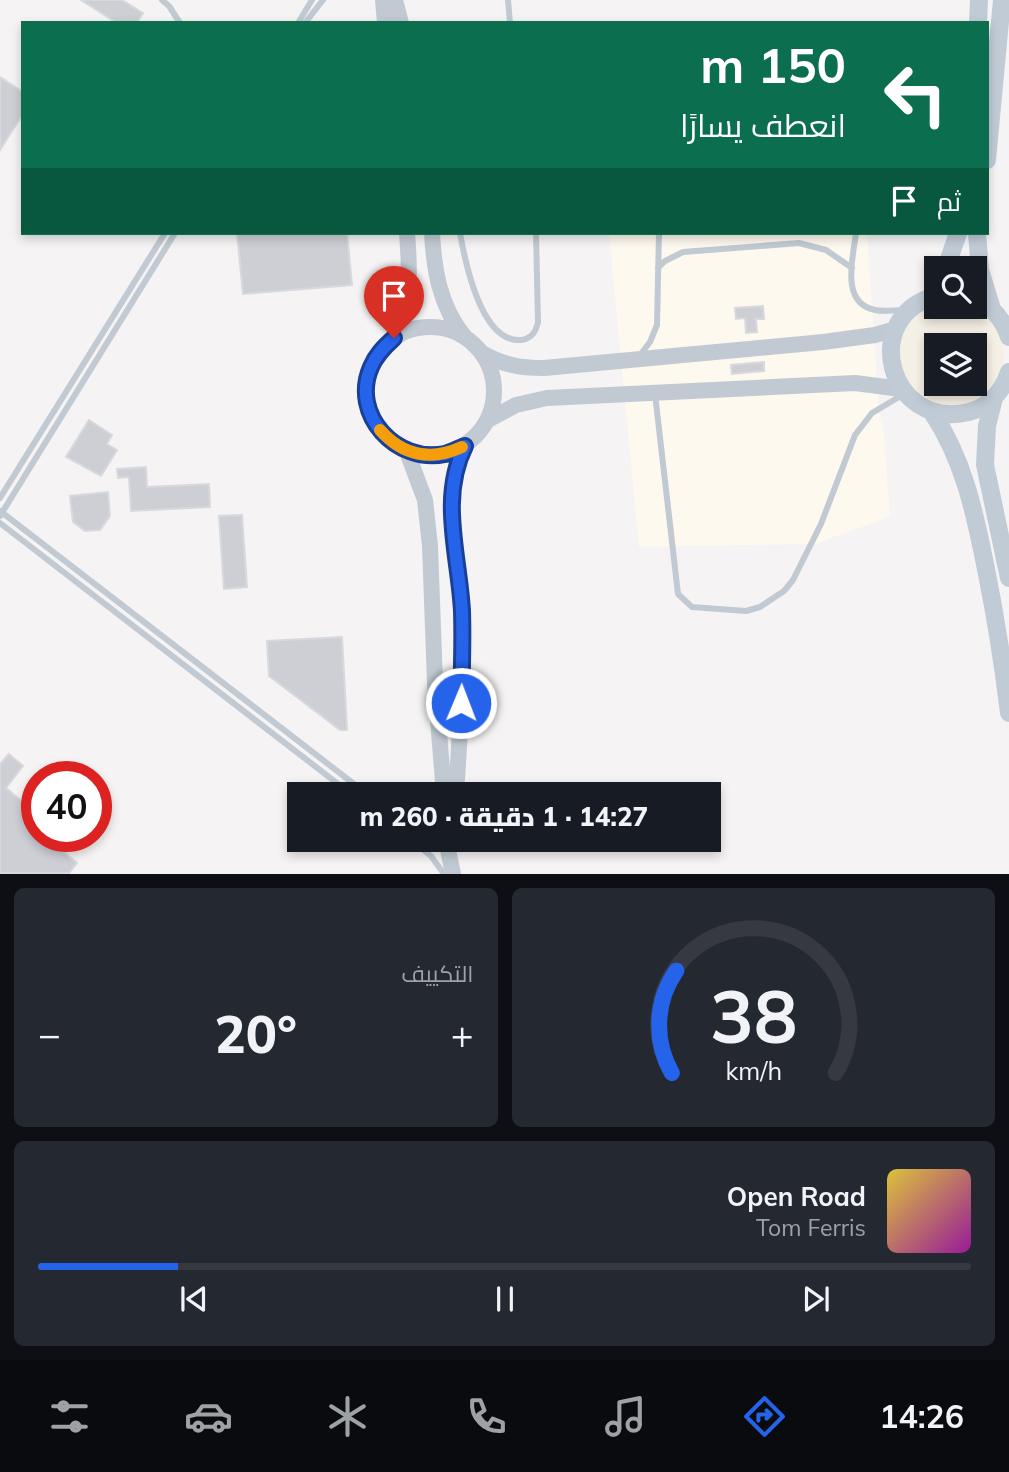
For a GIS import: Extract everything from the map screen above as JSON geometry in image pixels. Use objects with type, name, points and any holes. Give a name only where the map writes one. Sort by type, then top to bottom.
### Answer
[{"type":"main road","points":[[978,21],[979,0]]},
{"type":"main road","points":[[989,143],[1002,0]]},
{"type":"main road","points":[[950,256],[957,235]]},
{"type":"main road","points":[[977,235],[980,270],[992,309],[1008,332]]},
{"type":"main road","points":[[924,299],[909,310],[896,329],[891,344],[894,375],[903,391],[917,405],[932,412],[954,415],[976,410],[994,398]]},
{"type":"main road","points":[[987,306],[992,309]]},
{"type":"main road","points":[[1008,377],[994,398],[984,446],[985,465],[1009,578]]},
{"type":"main road","points":[[932,412],[948,435],[970,493],[993,602],[1009,713]]},
{"type":"street","points":[[383,0],[385,21]]},
{"type":"street","points":[[395,0],[400,21]]},
{"type":"street","points":[[394,338],[407,309],[410,288],[407,235]]},
{"type":"street","points":[[432,235],[438,284],[454,324],[482,353],[501,363],[528,368],[634,361],[663,358],[685,347],[741,339],[788,337],[823,342],[875,335],[896,329]]},
{"type":"street","points":[[464,336],[447,329],[428,327],[410,330],[394,338],[379,352],[370,369],[366,388],[368,408],[376,427],[390,441],[407,452],[427,456],[447,454],[465,446],[478,434],[488,420],[494,403],[490,369],[482,353]]},
{"type":"street","points":[[488,420],[516,405],[547,398],[659,392],[697,380],[775,375],[822,385],[855,383],[903,391]]},
{"type":"street","points":[[457,782],[462,635],[451,499],[454,474],[465,446]]},
{"type":"street","points":[[407,452],[425,500],[443,782]]},
{"type":"street","points":[[449,852],[454,873]]},
{"type":"street","points":[[454,873],[456,852]]},
{"type":"lane","points":[[162,0],[179,21]]},
{"type":"lane","points":[[299,21],[312,0]]},
{"type":"lane","points":[[307,21],[323,0]]},
{"type":"lane","points":[[508,0],[510,21]]},
{"type":"lane","points":[[0,498],[164,235]]},
{"type":"lane","points":[[174,235],[1,513],[351,782]]},
{"type":"lane","points":[[461,235],[479,306],[500,332],[515,340],[531,337],[538,322],[536,235]]},
{"type":"lane","points":[[634,361],[650,342],[657,325],[659,235]]},
{"type":"lane","points":[[856,235],[850,285],[859,302],[877,310],[909,310]]},
{"type":"lane","points":[[658,268],[665,261],[683,253],[799,243],[826,250],[852,268]]},
{"type":"lane","points":[[659,392],[678,594],[692,607],[746,611],[773,601],[793,580],[825,513],[855,435],[872,413],[903,391]]},
{"type":"lane","points":[[0,523],[335,782]]},
{"type":"lane","points":[[426,852],[444,873]]},
{"type":"shaded area","points":[[609,235],[867,235],[879,412],[884,433],[890,517],[814,544],[639,547]]},
{"type":"sand","points":[[924,310],[924,319],[987,317],[1000,333],[1004,348],[1001,374],[987,394],[987,333],[924,333],[924,396],[985,396],[955,409],[935,407],[917,396],[904,379],[898,359],[900,338],[912,318]]},
{"type":"building","points":[[81,0],[122,0],[143,13],[138,21],[114,21]]},
{"type":"building","points":[[0,77],[21,91],[21,117],[0,150]]},
{"type":"building","points":[[237,235],[347,235],[352,285],[243,294]]},
{"type":"building","points":[[763,306],[764,319],[756,319],[757,332],[746,333],[745,318],[736,319],[735,308]]},
{"type":"building","points":[[764,362],[764,371],[732,374],[731,365]]},
{"type":"building","points":[[89,420],[112,435],[107,444],[117,450],[101,476],[66,457]]},
{"type":"building","points":[[146,467],[147,487],[209,484],[210,507],[131,511],[129,477],[118,478],[117,469]]},
{"type":"building","points":[[108,492],[110,516],[100,530],[85,531],[73,522],[70,496]]},
{"type":"building","points":[[242,515],[247,587],[224,589],[219,516]]},
{"type":"building","points":[[342,637],[347,730],[340,730],[269,676],[267,641]]},
{"type":"building","points":[[9,754],[21,764],[21,769],[6,788],[21,800],[21,852],[64,852],[77,863],[69,873],[0,873],[0,764]]},
{"type":"slow traffic","points":[[380,430],[390,441],[407,452],[427,456],[447,454],[462,447]]},
{"type":"route","points":[[394,338],[379,352],[370,369],[366,388],[368,408],[376,427],[390,441],[407,452],[427,456],[447,454],[465,446],[454,474],[451,499],[462,611],[461,703]]}]
